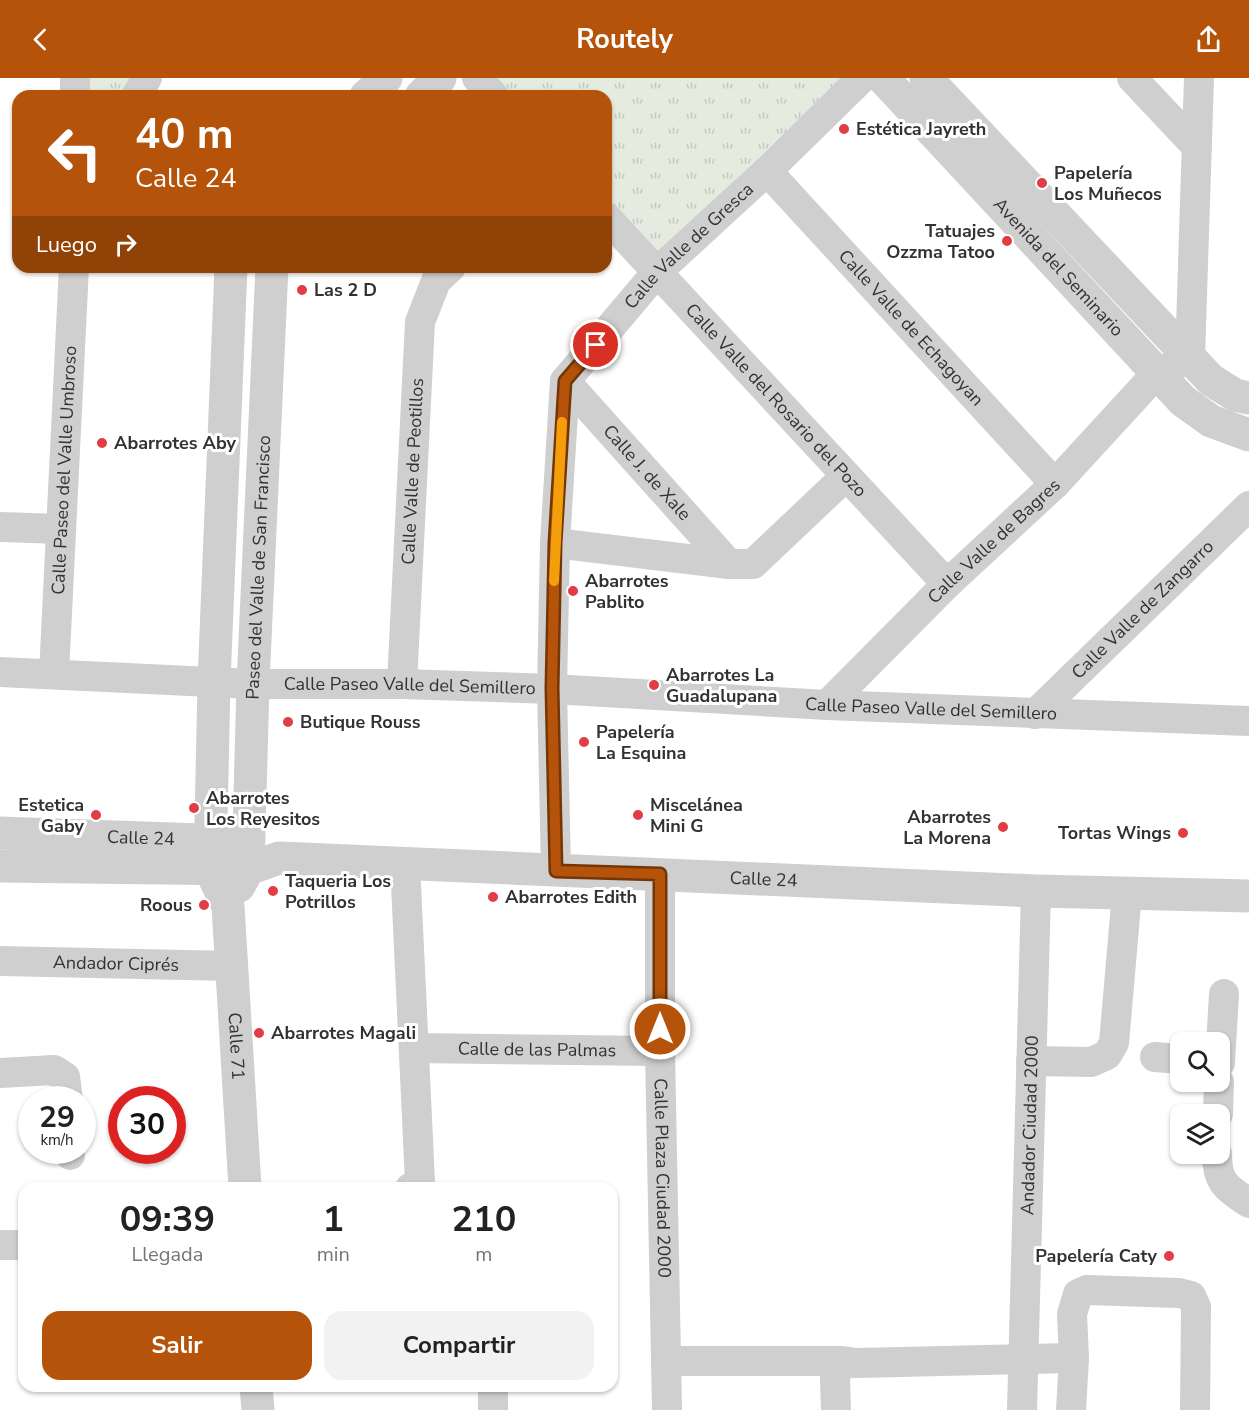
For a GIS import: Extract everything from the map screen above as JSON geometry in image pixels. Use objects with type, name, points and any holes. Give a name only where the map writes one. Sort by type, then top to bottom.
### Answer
[{"type":"street","points":[[373,90],[386,78]]},
{"type":"street","points":[[427,90],[440,78]]},
{"type":"street","points":[[477,78],[488,90]]},
{"type":"street","name":"Calle Valle de Gresca","points":[[565,381],[657,272],[768,171],[862,78]]},
{"type":"street","name":"Avenida del Seminario","points":[[883,78],[1183,401],[1211,421],[1249,435]]},
{"type":"street","name":"Avenida del Seminario","points":[[926,78],[1211,380],[1235,394],[1249,398]]},
{"type":"street","points":[[1132,78],[1197,147]]},
{"type":"street","points":[[1157,373],[1190,357],[1200,78]]},
{"type":"street","name":"Calle Valle de Echagoyan","points":[[768,171],[1055,484]]},
{"type":"street","name":"Calle Valle del Rosario del Pozo","points":[[612,223],[947,584]]},
{"type":"street","name":"Calle Paseo del Valle Umbroso","points":[[54,674],[74,273]]},
{"type":"street","points":[[210,855],[214,682],[231,273]]},
{"type":"street","name":"Paseo del Valle de San Francisco","points":[[248,855],[253,684],[272,273]]},
{"type":"street","name":"Calle Valle de Peotillos","points":[[402,684],[420,322],[436,281],[445,273]]},
{"type":"street","name":"Calle Valle de Bagres","points":[[827,705],[947,584],[1055,484],[1157,373]]},
{"type":"street","points":[[556,871],[552,688],[555,543],[565,381]]},
{"type":"street","name":"Calle J. de Xale","points":[[565,381],[729,564]]},
{"type":"street","points":[[555,543],[729,564],[753,564],[846,476]]},
{"type":"street","name":"Calle Valle de Zangarro","points":[[1035,714],[1249,506]]},
{"type":"street","points":[[0,527],[61,529]]},
{"type":"street","name":"Calle Paseo Valle del Semillero","points":[[0,672],[253,684],[402,684],[552,688],[827,705],[1249,721]]},
{"type":"street","name":"Calle 24","points":[[0,832],[210,855]]},
{"type":"street","name":"Calle 71","points":[[210,855],[228,906],[245,1182]]},
{"type":"street","points":[[228,906],[248,855]]},
{"type":"street","name":"Calle 24","points":[[0,866],[248,855],[556,871],[1036,891],[1249,896]]},
{"type":"street","points":[[405,863],[420,1182]]},
{"type":"street","name":"Calle Plaza Ciudad 2000","points":[[660,874],[660,1051],[667,1410]]},
{"type":"street","name":"Andador Ciudad 2000","points":[[1022,1410],[1036,891]]},
{"type":"street","points":[[1031,1061],[1091,1062],[1107,1055],[1114,1042],[1127,893]]},
{"type":"street","name":"Andador Ciprés","points":[[0,961],[232,966]]},
{"type":"street","points":[[1222,1032],[1224,994]]},
{"type":"street","name":"Calle de las Palmas","points":[[414,1048],[660,1051]]},
{"type":"street","points":[[0,1073],[54,1070],[65,1077],[66,1086]]},
{"type":"street","points":[[1217,1164],[1221,1182],[1249,1203]]},
{"type":"street","points":[[0,1245],[18,1245]]},
{"type":"street","points":[[1071,1410],[1074,1358],[1072,1314],[1078,1294],[1087,1290],[1179,1293],[1191,1296],[1196,1307],[1195,1410]]},
{"type":"street","points":[[666,1361],[840,1361],[856,1363],[1074,1358]]},
{"type":"street","points":[[836,1410],[835,1378],[840,1361]]},
{"type":"street","points":[[256,1392],[258,1410]]},
{"type":"street","points":[[493,1392],[493,1410]]},
{"type":"green space","points":[[75,78],[147,78],[140,90],[75,90]]},
{"type":"green space","points":[[473,78],[842,78],[656,256],[612,214],[612,90],[485,90]]},
{"type":"slow traffic","points":[[554,581],[562,422]]},
{"type":"place","name":"Estética Jayreth","points":[[844,129]]},
{"type":"place","name":"Papelería Los Muñecos","points":[[1042,183]]},
{"type":"place","name":"Tatuajes Ozzma Tatoo","points":[[1007,241]]},
{"type":"place","name":"Las 2 D","points":[[302,290]]},
{"type":"place","name":"Abarrotes Aby","points":[[102,443]]},
{"type":"place","name":"Abarrotes Pablito","points":[[573,591]]},
{"type":"place","name":"Abarrotes La Guadalupana","points":[[654,685]]},
{"type":"place","name":"Butique Rouss","points":[[288,722]]},
{"type":"place","name":"Papelería La Esquina","points":[[584,742]]},
{"type":"place","name":"Abarrotes Los Reyesitos","points":[[194,808]]},
{"type":"place","name":"Estetica Gaby","points":[[96,815]]},
{"type":"place","name":"Miscelánea Mini G","points":[[638,815]]},
{"type":"place","name":"Abarrotes La Morena","points":[[1003,827]]},
{"type":"place","name":"Tortas Wings","points":[[1183,833]]},
{"type":"place","name":"Taqueria Los Potrillos","points":[[273,891]]},
{"type":"place","name":"Abarrotes Edith","points":[[493,897]]},
{"type":"place","name":"Roous","points":[[204,905]]},
{"type":"place","name":"Abarrotes Magali","points":[[259,1033]]},
{"type":"place","name":"Papelería Caty","points":[[1169,1256]]},
{"type":"route","points":[[596,345],[565,381],[555,543],[552,688],[556,871],[660,874],[660,1029]]}]
